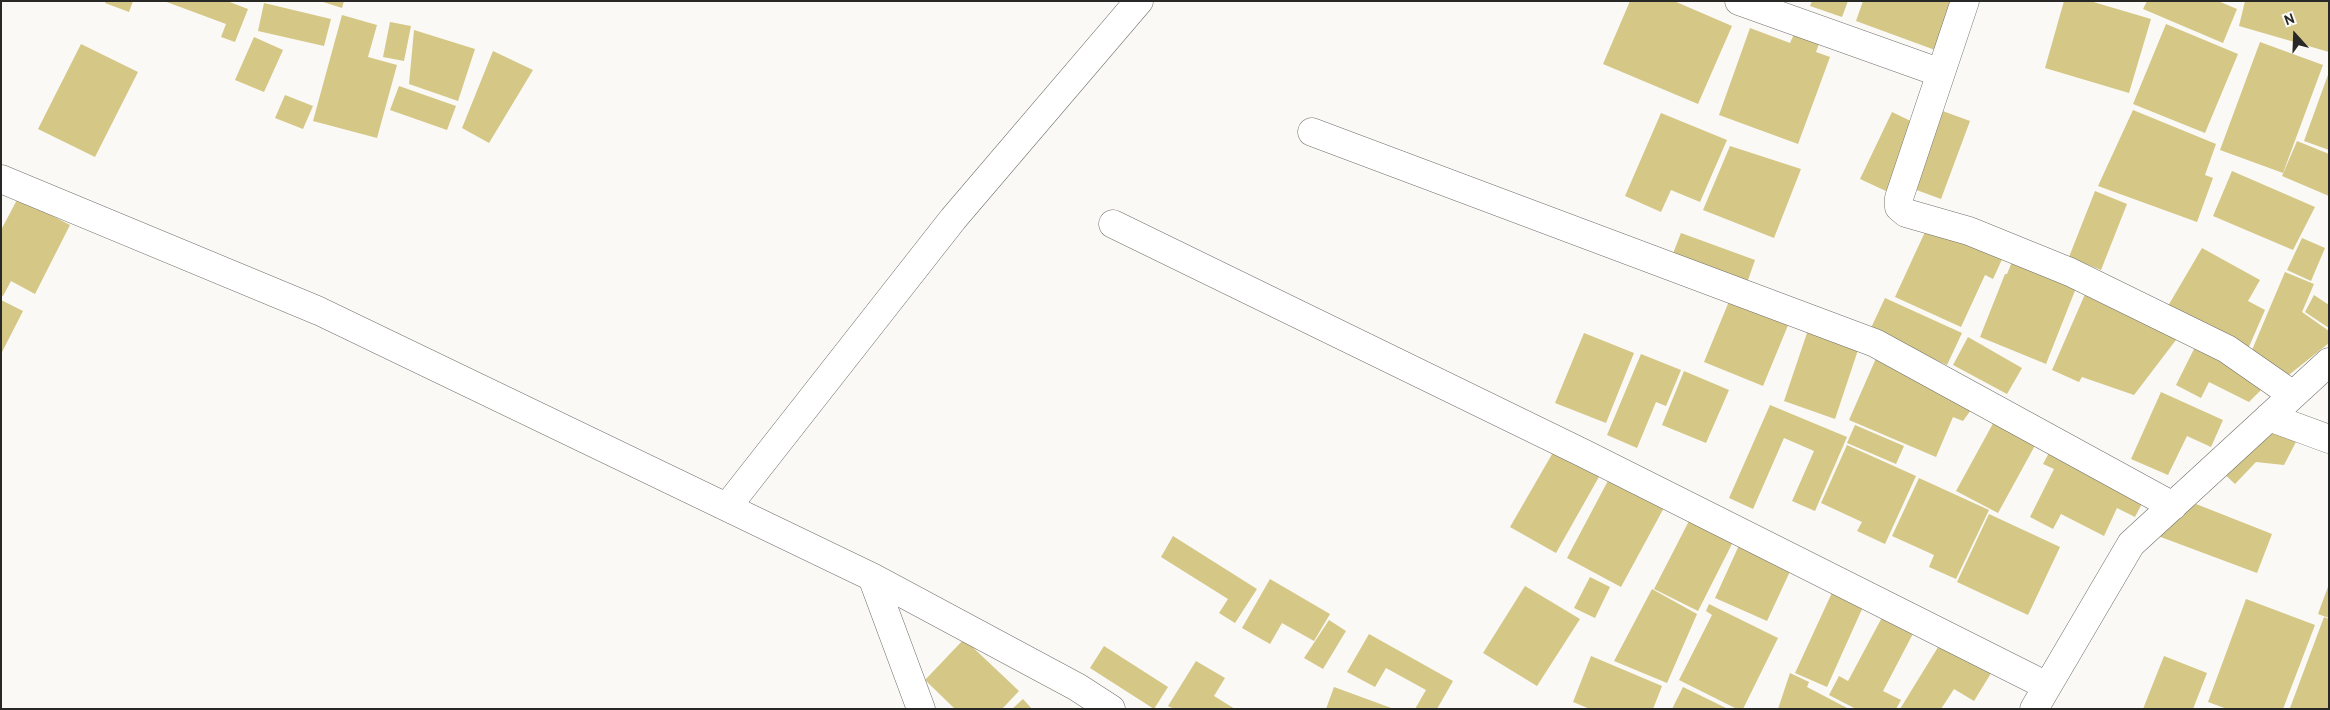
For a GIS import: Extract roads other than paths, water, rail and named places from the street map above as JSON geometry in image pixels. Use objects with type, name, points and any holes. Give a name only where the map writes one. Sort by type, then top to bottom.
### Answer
[{"type":"street","points":[[728,507],[953,219],[1139,1]]},
{"type":"street","points":[[1740,1],[1941,73]]},
{"type":"street","points":[[1965,1],[1899,198],[1899,206],[1906,213],[1969,231],[2070,272],[2227,349],[2293,395]]},
{"type":"street","points":[[1312,132],[1875,343],[2173,506]]},
{"type":"street","points":[[1,179],[320,311],[872,577],[1077,687],[1111,709]]},
{"type":"street","points":[[1113,224],[1584,453],[2040,697],[2131,544],[2329,362]]},
{"type":"street","points":[[2269,417],[2329,439]]},
{"type":"street","points":[[872,577],[921,709]]}]
